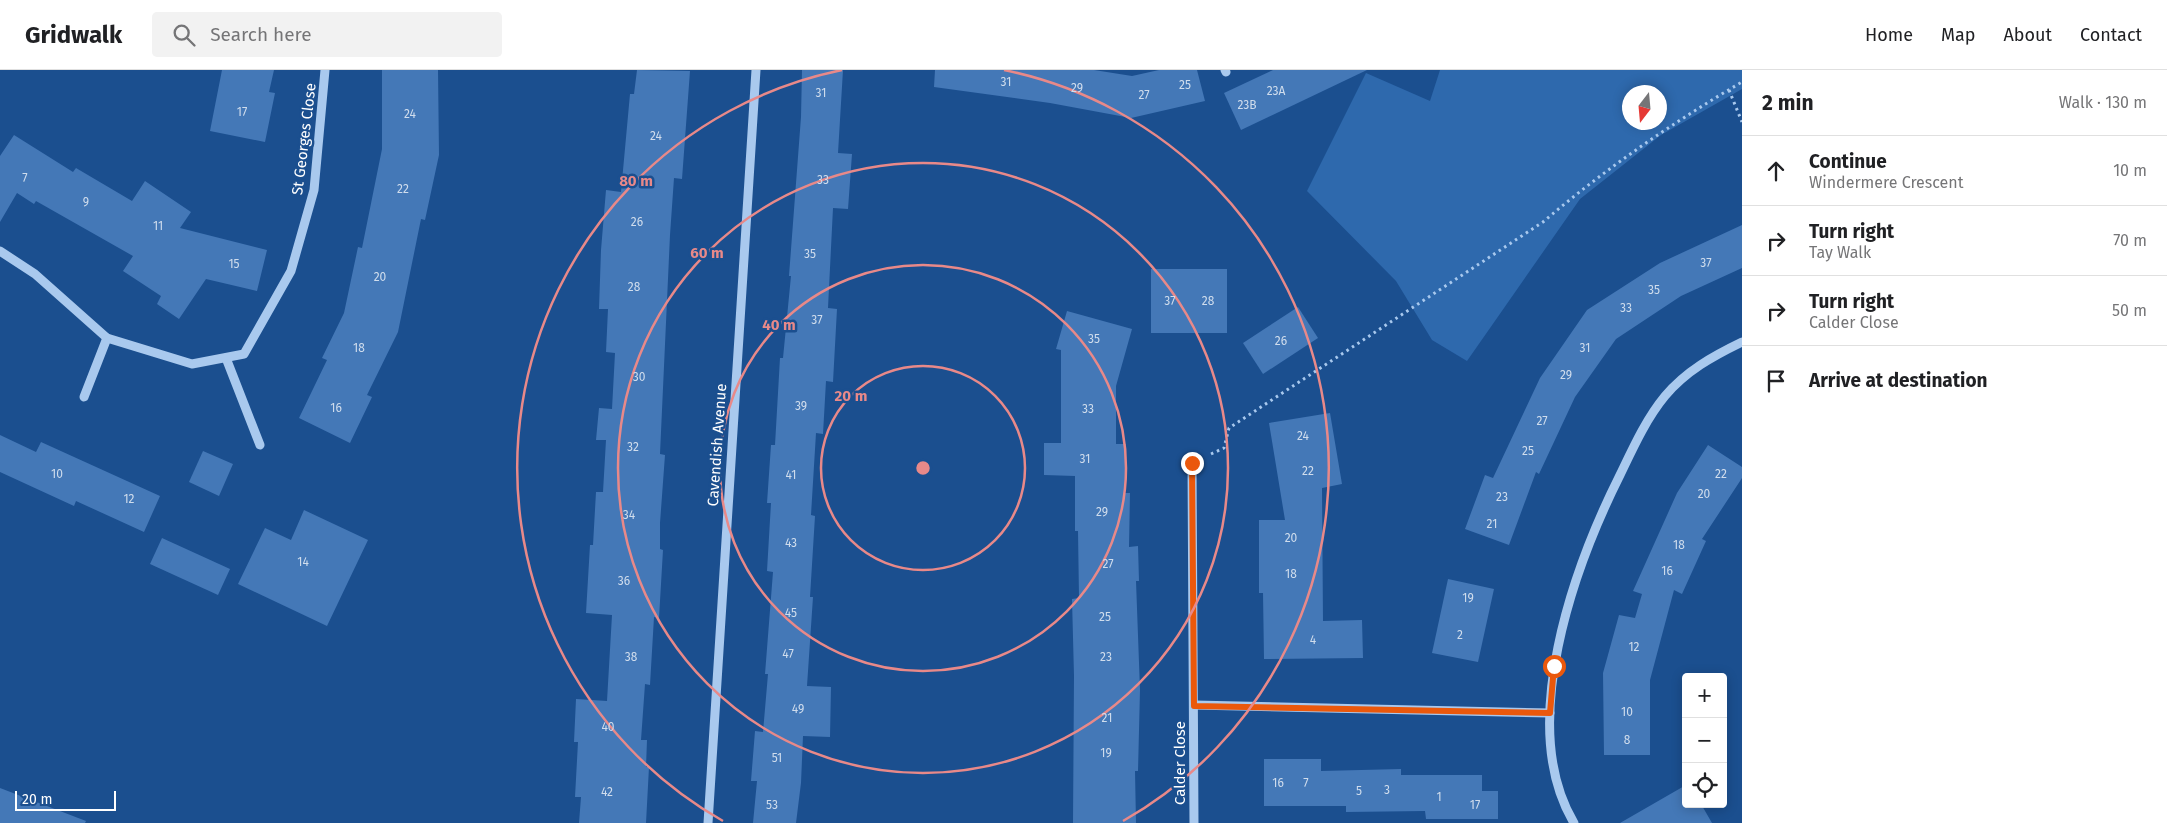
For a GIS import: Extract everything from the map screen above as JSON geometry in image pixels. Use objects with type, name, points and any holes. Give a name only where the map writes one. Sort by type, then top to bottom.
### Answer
[{"type":"street","name":"St Georges Close","points":[[0,251],[35,274],[107,338],[192,364],[244,354],[291,270],[314,190],[325,70]]},
{"type":"street","name":"Cavendish Avenue","points":[[708,823],[756,70]]},
{"type":"street","points":[[84,397],[107,338]]},
{"type":"street","points":[[1574,823],[1558,788],[1552,755],[1550,713],[1554,666],[1579,568],[1598,520],[1634,446],[1657,407],[1683,377],[1714,355],[1742,342]]},
{"type":"street","points":[[226,358],[260,445]]},
{"type":"street","name":"Calder Close","points":[[1192,463],[1194,823]]},
{"type":"street","points":[[1194,706],[1550,713]]},
{"type":"path","points":[[1192,463],[1224,448],[1229,428],[1543,222],[1574,195],[1674,123],[1742,82]]},
{"type":"path","points":[[1729,90],[1742,122]]},
{"type":"shaded area","points":[[1440,70],[1742,70],[1742,89],[1661,135],[1580,199],[1467,361],[1432,340],[1396,281],[1307,191],[1366,73],[1430,101]]},
{"type":"building","points":[[222,70],[274,70],[269,92],[275,93],[265,142],[210,131]]},
{"type":"building","points":[[382,70],[438,70],[439,155],[425,220],[421,219],[398,332],[367,395],[372,397],[350,443],[299,418],[327,360],[322,358],[344,313],[358,247],[362,248],[382,149]]},
{"type":"building","points":[[637,70],[690,71],[682,179],[674,178],[670,235],[660,454],[665,455],[660,523],[660,549],[663,550],[659,618],[654,617],[650,685],[645,684],[641,740],[647,740],[646,767],[649,767],[646,823],[579,823],[581,797],[575,797],[578,742],[574,742],[576,699],[607,701],[612,615],[586,613],[590,545],[593,545],[596,492],[603,492],[606,440],[596,440],[599,408],[612,409],[615,353],[606,352],[608,309],[599,309],[601,250],[606,190],[621,192],[630,94],[634,94]]},
{"type":"building","points":[[802,70],[843,70],[838,153],[852,154],[848,209],[833,208],[828,308],[837,309],[833,382],[826,381],[823,434],[816,433],[811,515],[815,516],[810,597],[813,597],[807,686],[831,687],[830,737],[803,736],[801,783],[796,823],[753,823],[757,781],[751,781],[755,731],[763,732],[768,674],[765,674],[773,572],[767,571],[771,503],[767,503],[771,445],[775,445],[780,358],[783,358],[791,276],[789,276],[801,117]]},
{"type":"building","points":[[935,70],[1094,70],[1132,76],[1159,70],[1197,70],[1205,101],[1131,118],[1050,103],[934,87]]},
{"type":"building","points":[[1273,70],[1367,70],[1241,130],[1224,93]]},
{"type":"building","points":[[14,135],[73,172],[76,168],[132,201],[145,181],[191,212],[180,228],[267,250],[257,291],[206,279],[179,319],[157,304],[161,296],[123,271],[133,256],[36,201],[34,204],[17,193],[0,222],[0,156]]},
{"type":"building","points":[[1742,225],[1742,268],[1681,296],[1616,339],[1575,397],[1539,474],[1536,472],[1509,545],[1465,529],[1485,475],[1493,478],[1540,378],[1587,310],[1660,263]]},
{"type":"building","points":[[1151,269],[1227,269],[1227,333],[1151,333]]},
{"type":"building","points":[[1298,307],[1318,338],[1263,374],[1243,343]]},
{"type":"building","points":[[1067,311],[1132,329],[1116,386],[1116,444],[1126,444],[1125,493],[1130,493],[1129,547],[1138,546],[1139,581],[1136,581],[1140,690],[1138,771],[1135,771],[1136,823],[1073,823],[1074,676],[1072,599],[1079,598],[1078,531],[1075,531],[1075,476],[1044,475],[1044,443],[1061,443],[1061,350],[1056,349]]},
{"type":"building","points":[[1330,413],[1342,484],[1322,488],[1323,621],[1362,620],[1363,658],[1264,659],[1263,593],[1259,593],[1259,520],[1285,520],[1269,423]]},
{"type":"building","points":[[0,435],[36,452],[41,442],[160,496],[144,532],[76,501],[74,506],[0,472]]},
{"type":"building","points":[[1708,445],[1742,467],[1742,478],[1702,539],[1706,541],[1682,594],[1674,590],[1650,680],[1650,755],[1604,755],[1603,673],[1619,615],[1635,618],[1642,594],[1633,591],[1677,493]]},
{"type":"building","points":[[203,451],[233,464],[219,496],[189,482]]},
{"type":"building","points":[[304,510],[368,540],[327,626],[238,584],[265,528],[291,540]]},
{"type":"building","points":[[162,538],[230,569],[218,595],[150,564]]},
{"type":"building","points":[[1448,579],[1494,589],[1478,662],[1432,653]]},
{"type":"building","points":[[1264,759],[1321,759],[1321,771],[1401,769],[1401,775],[1482,775],[1482,791],[1498,791],[1498,819],[1426,819],[1425,811],[1346,812],[1346,806],[1264,806]]},
{"type":"building","points":[[1682,787],[1682,808],[1703,808],[1712,823],[1620,823]]},
{"type":"building","points":[[0,788],[86,821],[85,823],[0,823]]},
{"type":"route","points":[[1192,463],[1194,706],[1550,713],[1554,666]]}]
